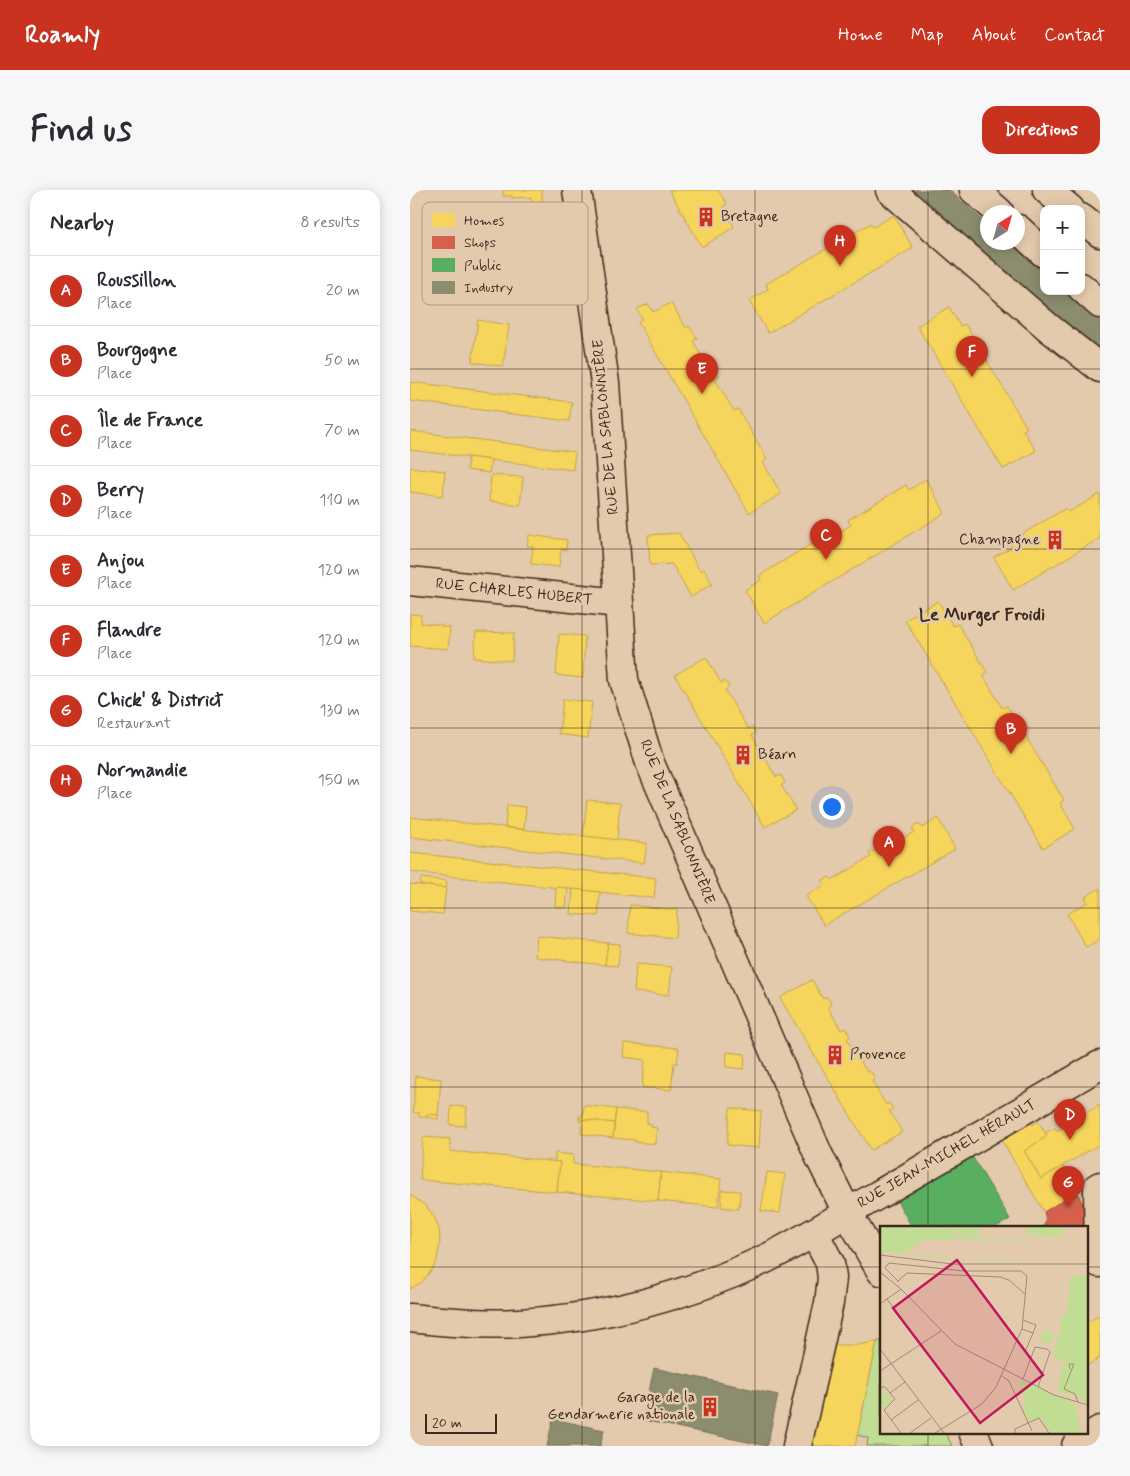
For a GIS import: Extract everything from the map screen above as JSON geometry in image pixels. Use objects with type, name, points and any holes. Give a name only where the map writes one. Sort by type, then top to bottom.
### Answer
[{"type":"street","points":[[890,190],[1049,328],[1100,368]]},
{"type":"street","points":[[974,190],[991,205]]},
{"type":"street","points":[[1047,190],[1065,205]]},
{"type":"street","points":[[1085,221],[1100,233]]},
{"type":"street","points":[[1025,235],[1041,250]]},
{"type":"street","name":"RUE DE LA SABLONNIÈRE","points":[[588,261],[605,383],[624,680],[650,763],[819,1156],[846,1212],[880,1269]]},
{"type":"street","points":[[1085,291],[1100,304]]},
{"type":"street","name":"RUE CHARLES HUBERT","points":[[410,581],[619,603]]},
{"type":"street","name":"RUE JEAN-MICHEL HÉRAULT","points":[[410,1318],[460,1323],[518,1323],[550,1320],[628,1307],[664,1298],[711,1282],[764,1259],[814,1233],[846,1212],[967,1144],[1100,1065]]},
{"type":"street","points":[[1095,1265],[1098,1187],[1100,1186]]},
{"type":"street","points":[[797,1446],[829,1303],[832,1278],[830,1263],[814,1233]]},
{"type":"street","points":[[1076,1446],[1100,1430]]},
{"type":"street","points":[[974,1434],[979,1446]]},
{"type":"green space","points":[[880,1340],[880,1434],[946,1434],[952,1446],[867,1446],[868,1438],[857,1435],[877,1342]]},
{"type":"building: Homes","points":[[503,190],[542,190],[542,201],[532,202],[531,197],[512,198],[512,196],[503,196]]},
{"type":"building: Homes","name":"Bretagne","points":[[669,190],[718,190],[727,204],[723,206],[734,227],[702,247]]},
{"type":"building: Homes","points":[[894,215],[913,248],[768,333],[749,301],[768,289],[766,284],[871,223],[873,227]]},
{"type":"building: Homes","points":[[671,303],[686,328],[689,326],[697,338],[693,341],[707,366],[712,364],[719,376],[715,379],[734,411],[738,409],[767,459],[763,462],[781,494],[749,513],[638,322],[642,319],[637,309],[648,304],[653,312]]},
{"type":"building: Homes","points":[[949,307],[960,326],[965,324],[1027,428],[1023,430],[1036,451],[1003,469],[917,326]]},
{"type":"building: Homes","points":[[478,320],[509,325],[503,366],[472,362]]},
{"type":"building: Homes","points":[[410,382],[572,402],[569,421],[410,401]]},
{"type":"building: Homes","points":[[410,431],[575,452],[573,470],[410,450]]},
{"type":"building: Homes","points":[[468,457],[491,460],[489,473],[467,470]]},
{"type":"building: Homes","points":[[410,467],[445,471],[443,496],[410,492]]},
{"type":"building: Homes","points":[[491,475],[523,477],[520,505],[489,501]]},
{"type":"building: Homes","points":[[926,479],[945,513],[764,623],[745,590],[761,580],[759,576],[816,541],[819,545],[851,525],[848,520],[906,485],[909,490]]},
{"type":"building: Homes","name":"Champagne","points":[[1100,494],[1100,538],[1013,590],[994,557],[1012,547],[1009,542],[1066,508],[1069,512]]},
{"type":"building: Homes","points":[[679,533],[700,571],[704,569],[712,584],[691,597],[672,564],[650,565],[648,535]]},
{"type":"building: Homes","points":[[529,535],[567,540],[566,550],[561,549],[559,567],[531,564],[533,546],[527,546]]},
{"type":"building: Homes","points":[[938,601],[953,626],[958,624],[987,672],[983,675],[1002,708],[1007,706],[1064,800],[1060,803],[1075,829],[1043,848],[905,620]]},
{"type":"building: Homes","points":[[410,614],[421,615],[421,623],[450,627],[448,649],[410,646]]},
{"type":"building: Homes","points":[[476,632],[514,633],[512,661],[474,658]]},
{"type":"building: Homes","points":[[559,634],[585,636],[583,678],[556,675]]},
{"type":"building: Homes","name":"Béarn","points":[[706,657],[721,683],[725,681],[729,687],[725,690],[748,729],[752,727],[756,733],[752,735],[776,777],[781,775],[785,783],[781,785],[796,810],[765,827],[675,675]]},
{"type":"building: Homes","points":[[563,699],[592,702],[588,738],[559,734]]},
{"type":"building: Homes","points":[[587,800],[620,803],[617,840],[583,836]]},
{"type":"building: Homes","points":[[507,805],[526,807],[524,829],[505,827]]},
{"type":"building: Homes","points":[[410,817],[647,843],[644,863],[410,837]]},
{"type":"building: Homes","points":[[938,818],[955,849],[824,925],[806,896],[825,885],[822,881],[829,877],[832,880],[871,857],[869,853],[876,850],[878,853],[914,832],[912,828],[919,824],[922,828]]},
{"type":"building: Homes","points":[[410,853],[656,878],[654,898],[410,872]]},
{"type":"building: Homes","points":[[421,878],[447,881],[446,888],[420,885]]},
{"type":"building: Homes","points":[[410,884],[446,888],[443,914],[410,911]]},
{"type":"building: Homes","points":[[556,887],[568,888],[566,908],[555,906]]},
{"type":"building: Homes","points":[[1100,888],[1100,939],[1086,947],[1067,914],[1088,902],[1085,897]]},
{"type":"building: Homes","points":[[573,889],[600,892],[598,916],[571,914]]},
{"type":"building: Homes","points":[[630,905],[677,910],[675,938],[628,933]]},
{"type":"building: Homes","points":[[537,936],[608,943],[605,965],[535,957]]},
{"type":"building: Homes","points":[[608,943],[620,944],[618,966],[605,965]]},
{"type":"building: Homes","points":[[636,964],[672,967],[669,995],[634,992]]},
{"type":"building: Homes","name":"Provence","points":[[812,980],[823,999],[827,997],[831,1004],[828,1007],[841,1030],[845,1028],[850,1036],[847,1039],[867,1072],[870,1071],[875,1078],[872,1081],[886,1105],[889,1103],[893,1109],[889,1111],[902,1132],[871,1150],[780,998]]},
{"type":"building: Homes","points":[[624,1043],[679,1048],[677,1063],[674,1063],[671,1090],[642,1087],[645,1060],[623,1057]]},
{"type":"building: Homes","points":[[727,1052],[745,1054],[744,1069],[726,1067]]},
{"type":"building: Homes","points":[[416,1076],[441,1079],[438,1115],[427,1114],[427,1117],[419,1117],[419,1113],[413,1112]]},
{"type":"building: Homes","points":[[584,1105],[616,1109],[614,1123],[579,1119],[579,1116],[583,1116]]},
{"type":"building: Homes","points":[[1100,1105],[1100,1144],[1041,1179],[1024,1151],[1047,1136],[1045,1133],[1055,1128],[1057,1131],[1078,1118],[1077,1115],[1083,1111],[1085,1114]]},
{"type":"building: Homes","points":[[451,1106],[467,1107],[465,1126],[450,1125]]},
{"type":"building: Homes","points":[[730,1108],[761,1111],[759,1148],[727,1145]]},
{"type":"building: Homes","points":[[616,1109],[647,1112],[647,1123],[651,1124],[651,1127],[657,1128],[655,1144],[613,1138]]},
{"type":"building: Homes","points":[[427,1114],[438,1115],[438,1119],[427,1117]]},
{"type":"building: Homes","points":[[579,1119],[614,1123],[613,1138],[581,1134],[582,1122]]},
{"type":"building: Homes","points":[[1030,1121],[1032,1125],[1038,1121],[1047,1136],[1024,1151],[1041,1179],[1063,1166],[1077,1191],[1044,1212],[1001,1139]]},
{"type":"building: Homes","points":[[423,1137],[450,1139],[450,1151],[560,1162],[557,1192],[420,1180]]},
{"type":"building: Homes","points":[[555,1153],[573,1155],[573,1164],[661,1172],[658,1201],[557,1192],[560,1162],[555,1162]]},
{"type":"building: Homes","points":[[661,1172],[721,1179],[718,1207],[658,1201]]},
{"type":"building: Homes","points":[[767,1172],[785,1174],[780,1213],[761,1211]]},
{"type":"building: Homes","points":[[722,1190],[740,1191],[739,1209],[721,1207]]},
{"type":"building: Homes","points":[[410,1195],[425,1205],[434,1216],[439,1229],[440,1241],[437,1260],[433,1268],[422,1282],[410,1289]]},
{"type":"building: Homes","points":[[1100,1315],[1100,1358],[1088,1365],[1088,1322]]},
{"type":"building: Homes","points":[[877,1342],[855,1446],[812,1446],[833,1345],[857,1345]]},
{"type":"building: Shops","points":[[1077,1191],[1087,1214],[1086,1226],[1044,1226],[1046,1221],[1044,1212]]},
{"type":"building: Public","points":[[972,1156],[1010,1219],[998,1226],[911,1226],[897,1201]]},
{"type":"building: Industry","points":[[915,190],[949,190],[980,218],[980,249]]},
{"type":"building: Industry","points":[[981,250],[1017,250],[1040,270],[1040,295],[1070,295],[1100,319],[1100,350],[1075,331]]},
{"type":"building: Industry","name":"Garage de la Gendarmerie nationale","points":[[654,1368],[778,1395],[767,1446],[643,1420]]},
{"type":"building: Industry","name":"Garage de la Gendarmerie nationale","points":[[553,1419],[604,1430],[600,1446],[547,1446]]},
{"type":"place","name":"Bretagne","points":[[706,217]]},
{"type":"place","name":"Normandie","points":[[840,266]]},
{"type":"place","name":"Flandre","points":[[972,377]]},
{"type":"place","name":"Anjou","points":[[702,394]]},
{"type":"place","name":"Champagne","points":[[1055,540]]},
{"type":"place","name":"Île de France","points":[[826,560]]},
{"type":"place","name":"Bourgogne","points":[[1011,754]]},
{"type":"place","name":"Béarn","points":[[743,755]]},
{"type":"place","name":"Roussillon","points":[[889,867]]},
{"type":"place","name":"Provence","points":[[835,1055]]},
{"type":"place","name":"Berry","points":[[1070,1140]]},
{"type":"place","name":"Chick' & District","points":[[1068,1207]]},
{"type":"place","name":"Garage de la Gendarmerie nationale","points":[[710,1407]]},
{"type":"district","name":"Le Murger Froidi","points":[[982,615]]}]
